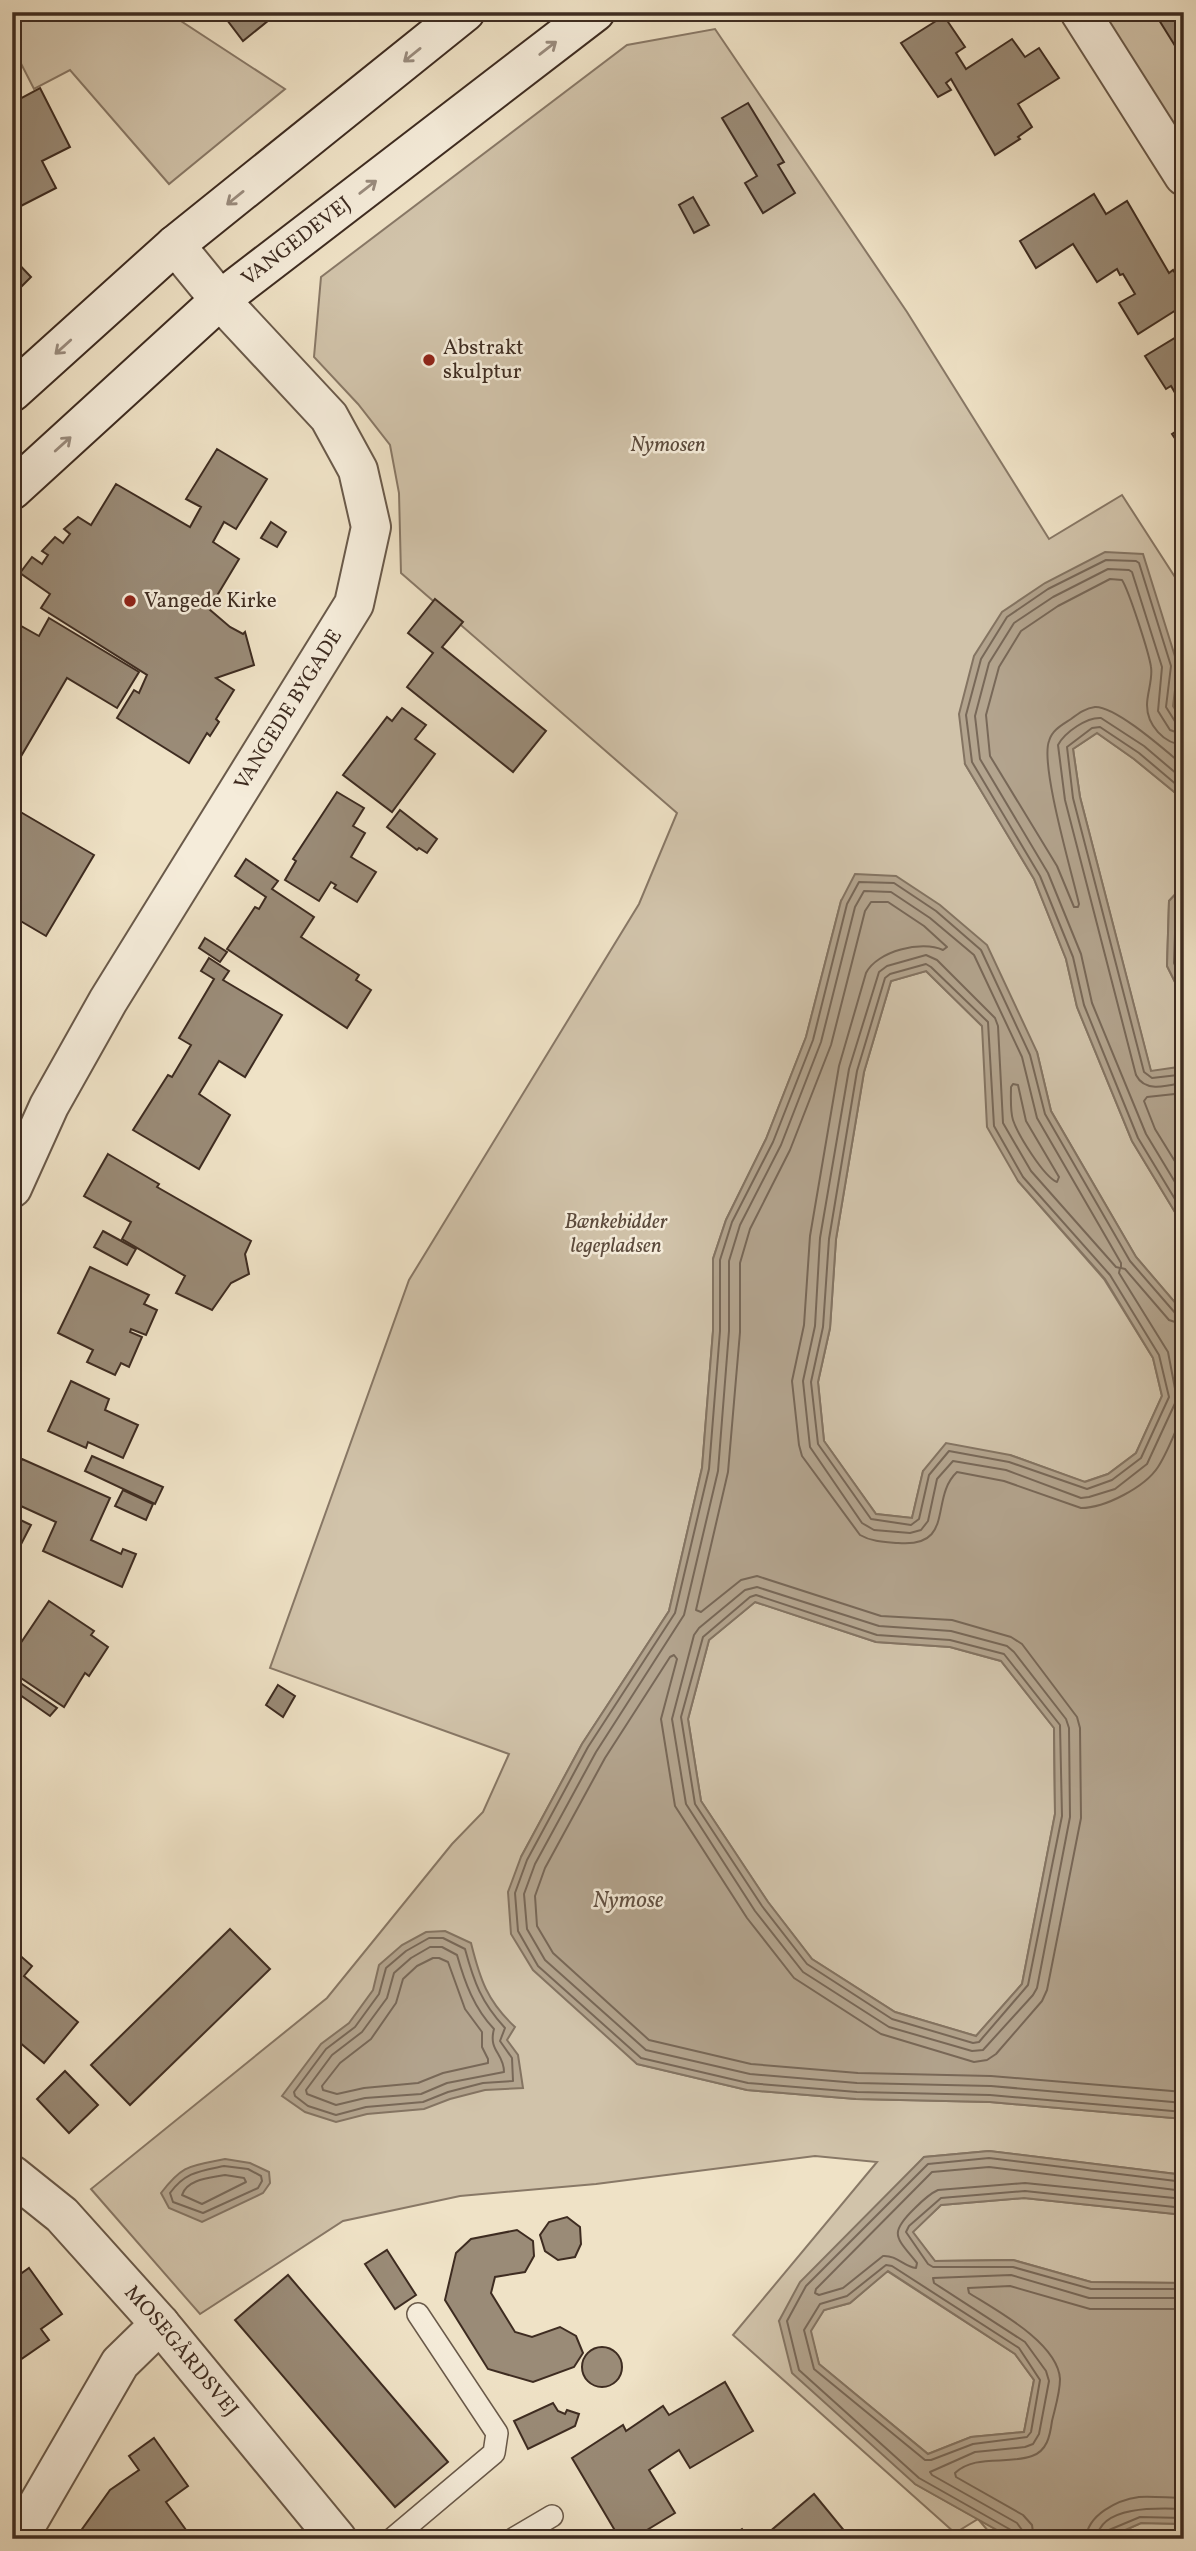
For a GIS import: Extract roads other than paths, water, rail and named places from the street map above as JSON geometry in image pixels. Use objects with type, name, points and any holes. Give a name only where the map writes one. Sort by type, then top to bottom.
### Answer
[{"type":"street","points":[[12,392],[175,245],[465,12]]},
{"type":"street","name":"VANGEDEVEJ","points":[[12,489],[220,300],[595,12]]},
{"type":"street","points":[[1080,12],[1184,176]]},
{"type":"street","name":"VANGEDE BYGADE","points":[[12,1188],[49,1106],[108,1001],[354,604],[371,527],[358,470],[329,417],[220,300],[175,245]]},
{"type":"street","name":"MOSEGÅRDSVEJ","points":[[12,2175],[62,2215],[160,2324],[337,2539]]},
{"type":"street","points":[[18,2539],[120,2363],[160,2324]]},
{"type":"lane","points":[[392,2539],[494,2453],[497,2433],[418,2314]]},
{"type":"lane","points":[[513,2539],[552,2516]]},
{"type":"water","points":[[1105,552],[1143,554],[1178,666],[1173,706],[1184,723],[1184,800],[1097,733],[1073,749],[1080,797],[1151,1071],[1178,1067],[1184,1038],[1184,1227],[1132,1141],[1077,1007],[1066,959],[1034,879],[965,764],[959,714],[974,656],[1002,612],[1045,583]]},
{"type":"water","name":"Nymose","points":[[855,874],[896,876],[940,905],[987,945],[1037,1052],[1051,1111],[1136,1257],[1184,1313],[1184,2119],[990,2102],[856,2099],[747,2090],[637,2064],[533,1970],[511,1934],[508,1892],[521,1857],[582,1744],[669,1611],[702,1468],[713,1331],[713,1259],[726,1220],[766,1139],[806,1037],[841,901]],"holes":[[[926,971],[982,1026],[987,1127],[1018,1181],[1105,1279],[1153,1358],[1162,1396],[1136,1453],[1108,1474],[1085,1482],[1010,1455],[946,1443],[923,1471],[912,1518],[876,1514],[824,1441],[818,1382],[830,1328],[836,1239],[864,1072],[891,981]],[[755,1602],[876,1642],[950,1647],[1001,1661],[1054,1728],[1055,1814],[1022,1984],[976,2036],[895,2012],[812,1959],[768,1902],[701,1801],[688,1719],[709,1640]]]},
{"type":"water","points":[[1184,885],[1184,1000],[1167,966],[1169,901]]},
{"type":"water","points":[[445,1931],[471,1943],[486,1989],[515,2027],[507,2040],[518,2055],[523,2088],[485,2090],[424,2109],[367,2114],[336,2122],[305,2112],[282,2096],[321,2044],[349,2023],[373,1990],[379,1965],[402,1945],[426,1932]]},
{"type":"water","points":[[989,2151],[1184,2175],[1184,2215],[1024,2198],[941,2205],[913,2232],[935,2261],[1013,2260],[1091,2282],[1184,2283],[1184,2524],[1141,2523],[1105,2539],[1013,2539],[915,2484],[792,2373],[779,2321],[800,2282],[924,2157]],"holes":[[[888,2271],[1015,2354],[1034,2380],[1024,2432],[971,2437],[928,2454],[819,2364],[811,2331],[824,2310],[850,2303]]]},
{"type":"water","points":[[225,2159],[250,2163],[269,2172],[270,2183],[263,2193],[202,2222],[169,2208],[161,2193],[175,2176],[195,2165]]},
{"type":"place","name":"Abstrakt skulptur","points":[[429,360]]},
{"type":"place","name":"Vangede Kirke","points":[[130,601]]},
{"type":"park label","name":"Nymosen","points":[[668,445]]},
{"type":"park label","name":"Bænkebidder legepladsen","points":[[616,1234]]}]
